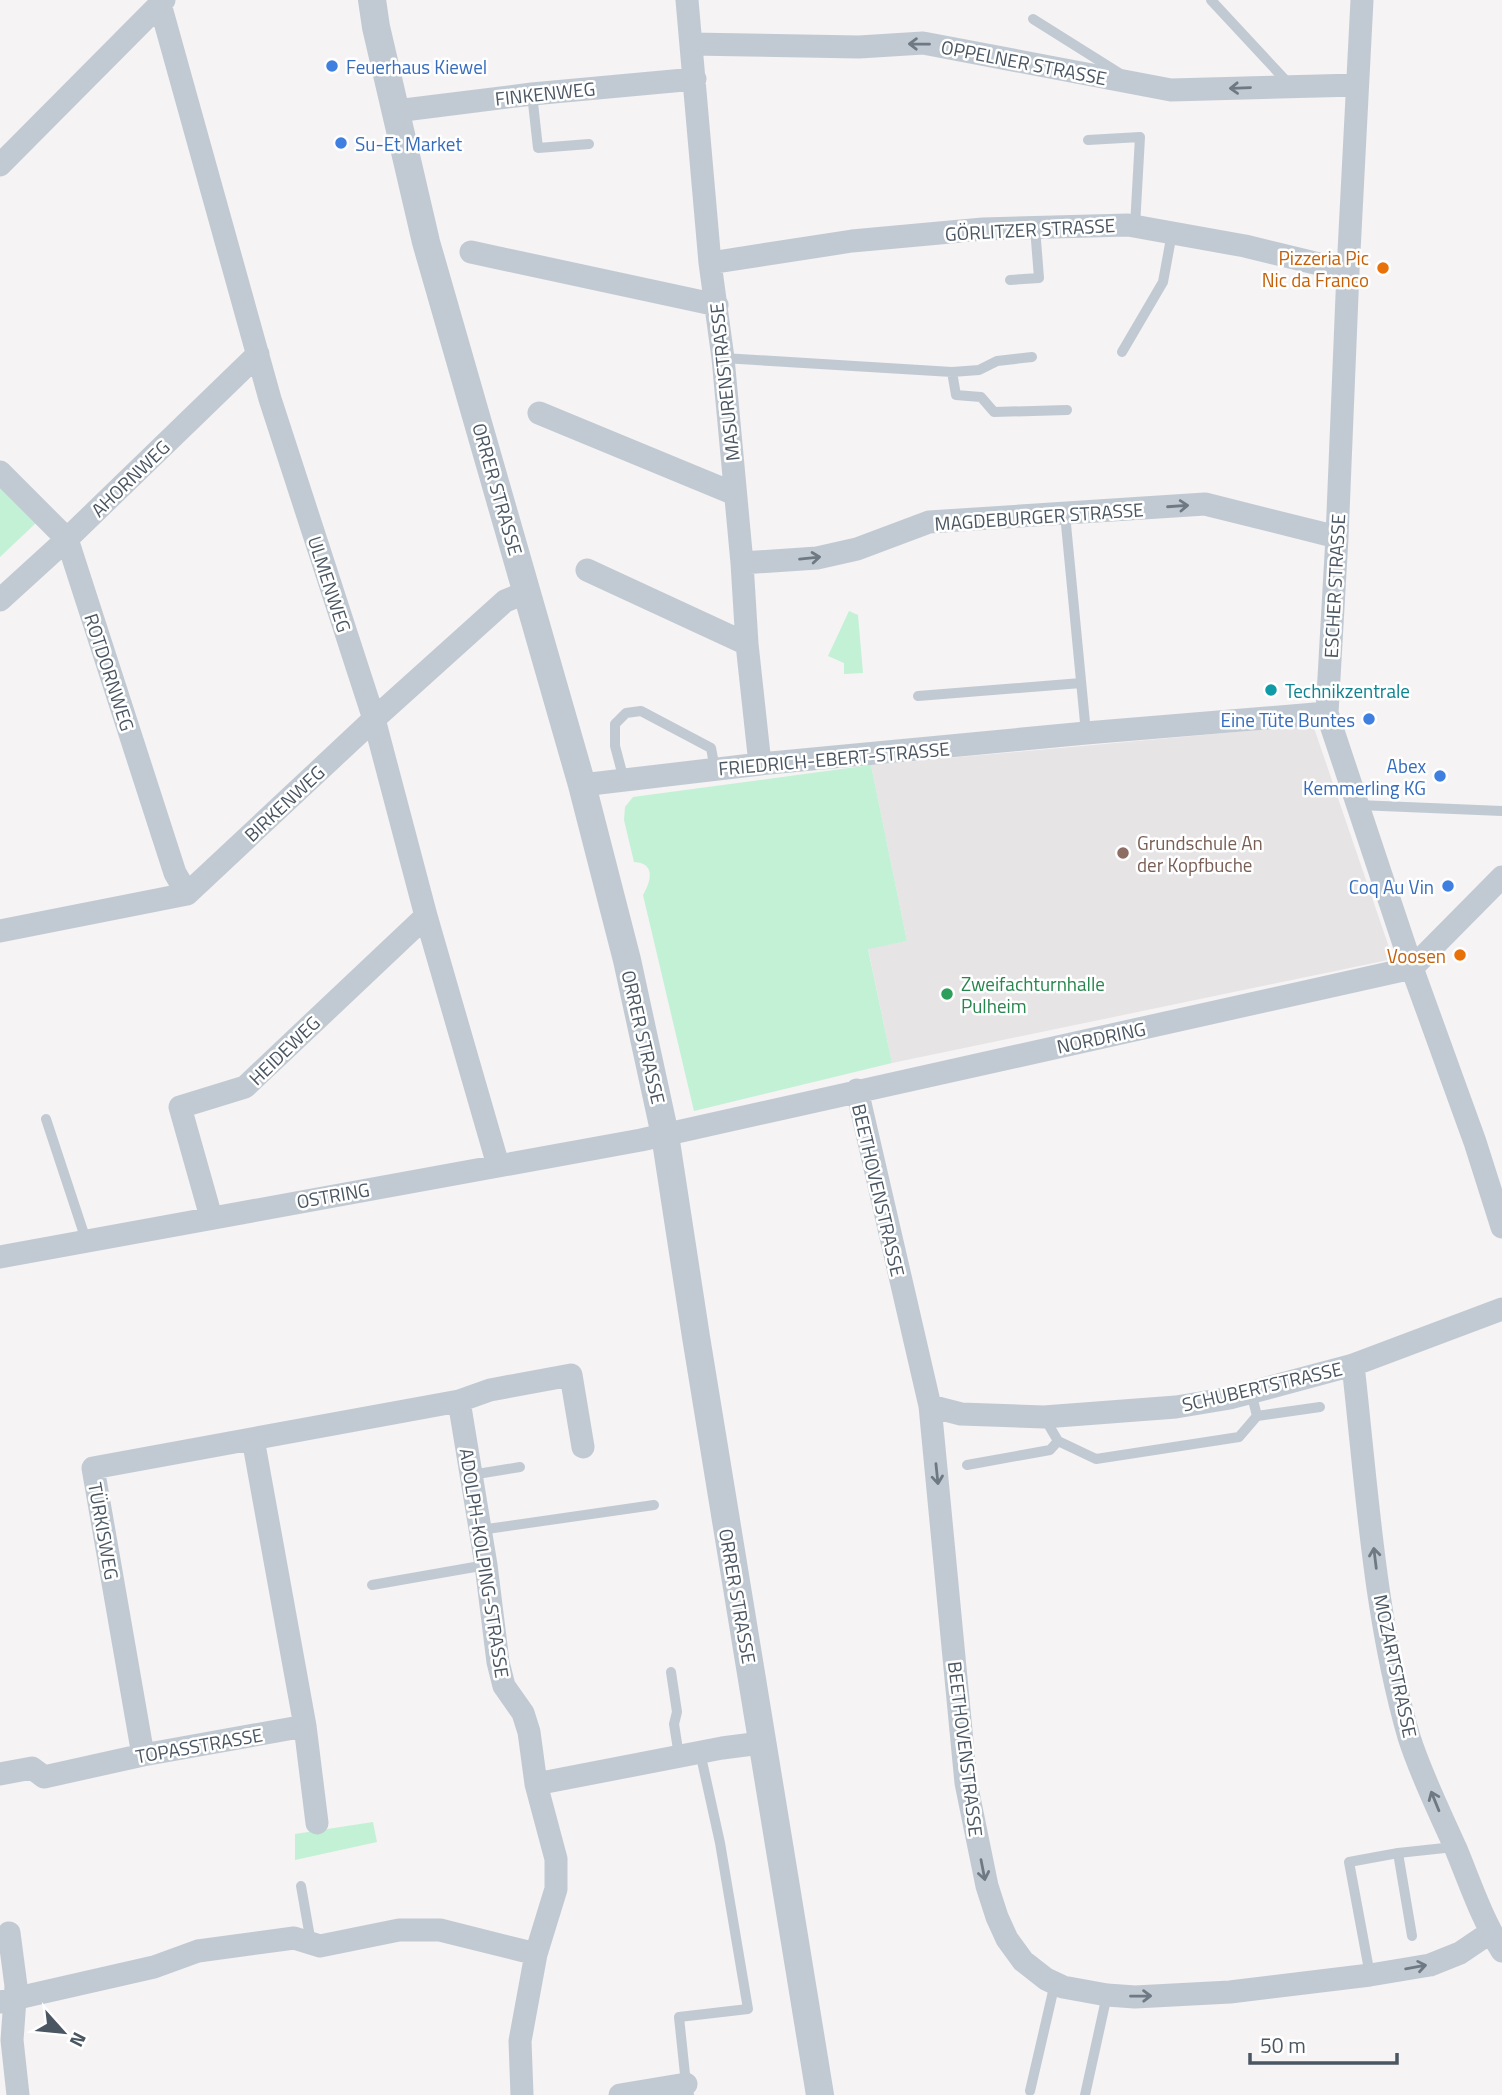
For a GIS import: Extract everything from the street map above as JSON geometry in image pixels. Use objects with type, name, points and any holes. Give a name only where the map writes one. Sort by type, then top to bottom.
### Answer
[{"type":"street","name":"ORRER STRASSE","points":[[372,0],[426,242],[582,785],[627,960],[665,1135],[761,1743],[820,2095]]},
{"type":"street","name":"MASURENSTRASSE","points":[[687,0],[695,79],[695,171],[723,358],[760,764]]},
{"type":"street","name":"ESCHER STRASSE","points":[[1362,0],[1327,713],[1502,1227]]},
{"type":"street","points":[[0,165],[162,2]]},
{"type":"street","name":"ULMENWEG","points":[[162,2],[270,399],[374,719],[426,916],[498,1165]]},
{"type":"street","name":"OPPELNER STRASSE","points":[[691,44],[859,47],[923,43],[1171,90],[1357,85]]},
{"type":"street","name":"FINKENWEG","points":[[396,111],[532,94],[695,79]]},
{"type":"street","name":"GÖRLITZER STRASSE","points":[[710,263],[852,241],[983,229],[1135,226],[1245,246],[1348,271]]},
{"type":"street","points":[[471,252],[717,305]]},
{"type":"street","name":"AHORNWEG","points":[[0,600],[258,354]]},
{"type":"street","points":[[539,413],[735,494]]},
{"type":"street","name":"ROTDORNWEG","points":[[0,472],[67,539],[175,873],[187,894]]},
{"type":"street","name":"MAGDEBURGER STRASSE","points":[[742,563],[817,558],[857,549],[929,522],[1205,504],[1337,537]]},
{"type":"street","points":[[587,570],[747,644]]},
{"type":"street","name":"BIRKENWEG","points":[[187,894],[505,601],[527,592]]},
{"type":"street","name":"FRIEDRICH-EBERT-STRASSE","points":[[582,785],[760,764],[1327,713]]},
{"type":"street","points":[[1412,968],[1502,877]]},
{"type":"street","points":[[0,931],[187,894]]},
{"type":"street","name":"HEIDEWEG","points":[[211,1217],[180,1107],[245,1087],[426,916]]},
{"type":"street","name":"NORDRING","points":[[665,1135],[1412,968]]},
{"type":"street","name":"BEETHOVENSTRASSE","points":[[857,1090],[930,1406],[967,1783],[986,1886],[1007,1939],[1023,1961],[1045,1979],[1063,1987],[1107,1996],[1135,1997],[1230,1992],[1370,1975],[1430,1965],[1496,1941]]},
{"type":"street","name":"OSTRING","points":[[0,1257],[665,1135]]},
{"type":"street","name":"SCHUBERTSTRASSE","points":[[930,1406],[961,1414],[1044,1417],[1176,1407],[1230,1398],[1353,1365],[1502,1309]]},
{"type":"street","name":"MOZARTSTRASSE","points":[[1353,1365],[1385,1637],[1410,1740],[1496,1941]]},
{"type":"street","name":"TÜRKISWEG","points":[[143,1755],[93,1468],[459,1401],[490,1390],[571,1375],[583,1447]]},
{"type":"street","name":"ADOLPH-KOLPING-STRASSE","points":[[459,1401],[486,1565],[498,1662],[504,1686],[523,1713],[529,1732],[536,1783],[556,1859],[556,1889],[536,1954],[520,2041],[522,2095]]},
{"type":"street","points":[[253,1439],[304,1726],[317,1823]]},
{"type":"street","name":"TOPASSTRASSE","points":[[0,1774],[32,1768],[44,1777],[143,1755],[304,1726]]},
{"type":"street","points":[[536,1783],[761,1743]]},
{"type":"street","points":[[7,2000],[154,1967],[198,1951],[294,1938],[320,1946],[399,1930],[440,1930],[536,1954]]},
{"type":"street","points":[[9,1933],[16,1986],[7,2000],[18,2095]]},
{"type":"street","points":[[620,2095],[687,2089]]},
{"type":"lane","points":[[1210,0],[1291,86]]},
{"type":"lane","points":[[1033,19],[1136,84]]},
{"type":"lane","points":[[532,94],[538,148],[589,144]]},
{"type":"lane","points":[[1088,140],[1140,137],[1135,226]]},
{"type":"lane","points":[[1010,280],[1039,278],[1035,228]]},
{"type":"lane","points":[[1122,352],[1163,282],[1172,233]]},
{"type":"lane","points":[[723,358],[952,372],[979,370],[997,361],[1032,357]]},
{"type":"lane","points":[[952,372],[956,395],[981,397],[994,412],[1067,410]]},
{"type":"lane","points":[[1065,514],[1086,733]]},
{"type":"lane","points":[[918,696],[1081,683]]},
{"type":"lane","points":[[624,780],[615,746],[615,724],[626,713],[640,711],[711,748],[715,769]]},
{"type":"lane","points":[[1358,806],[1502,810]]},
{"type":"lane","points":[[46,1119],[86,1240]]},
{"type":"lane","points":[[1251,1391],[1257,1416]]},
{"type":"lane","points":[[1044,1417],[1059,1441],[1096,1459],[1239,1437],[1257,1416],[1320,1407]]},
{"type":"lane","points":[[967,1465],[1049,1450],[1059,1441]]},
{"type":"lane","points":[[471,1475],[520,1468]]},
{"type":"lane","points":[[479,1530],[654,1505]]},
{"type":"lane","points":[[372,1585],[486,1565]]},
{"type":"lane","points":[[671,1672],[677,1712],[674,1724],[689,1754],[720,1843],[748,2009],[679,2017],[687,2089]]},
{"type":"lane","points":[[1370,1975],[1349,1862],[1455,1847]]},
{"type":"lane","points":[[1398,1853],[1412,1936]]},
{"type":"lane","points":[[301,1886],[311,1943]]},
{"type":"lane","points":[[1030,2091],[1055,1983]]},
{"type":"lane","points":[[1086,2095],[1107,1996]]},
{"type":"shaded area","name":"Grundschule An der Kopfbuche","points":[[1313,725],[1393,959],[892,1063],[868,948],[907,941],[871,765]]},
{"type":"green space","points":[[0,485],[36,523],[0,557]]},
{"type":"green space","points":[[849,611],[858,615],[863,673],[844,674],[844,663],[828,656]]},
{"type":"green space","points":[[871,765],[907,941],[868,949],[892,1063],[694,1111],[643,895],[648,884],[649,869],[634,862],[624,820],[625,807],[633,797]]},
{"type":"green space","points":[[373,1822],[377,1842],[295,1860],[295,1834]]},
{"type":"place","name":"Feuerhaus Kiewel","points":[[332,66]]},
{"type":"place","name":"Su-Et Market","points":[[341,143]]},
{"type":"place","name":"Pizzeria Pic Nic da Franco","points":[[1383,268]]},
{"type":"place","name":"Technikzentrale","points":[[1271,690]]},
{"type":"place","name":"Eine Tüte Buntes","points":[[1369,719]]},
{"type":"place","name":"Abex Kemmerling KG","points":[[1440,776]]},
{"type":"place","name":"Grundschule An der Kopfbuche","points":[[1123,853]]},
{"type":"place","name":"Coq Au Vin","points":[[1448,886]]},
{"type":"place","name":"Voosen","points":[[1460,955]]},
{"type":"place","name":"Zweifachturnhalle Pulheim","points":[[947,994]]}]
